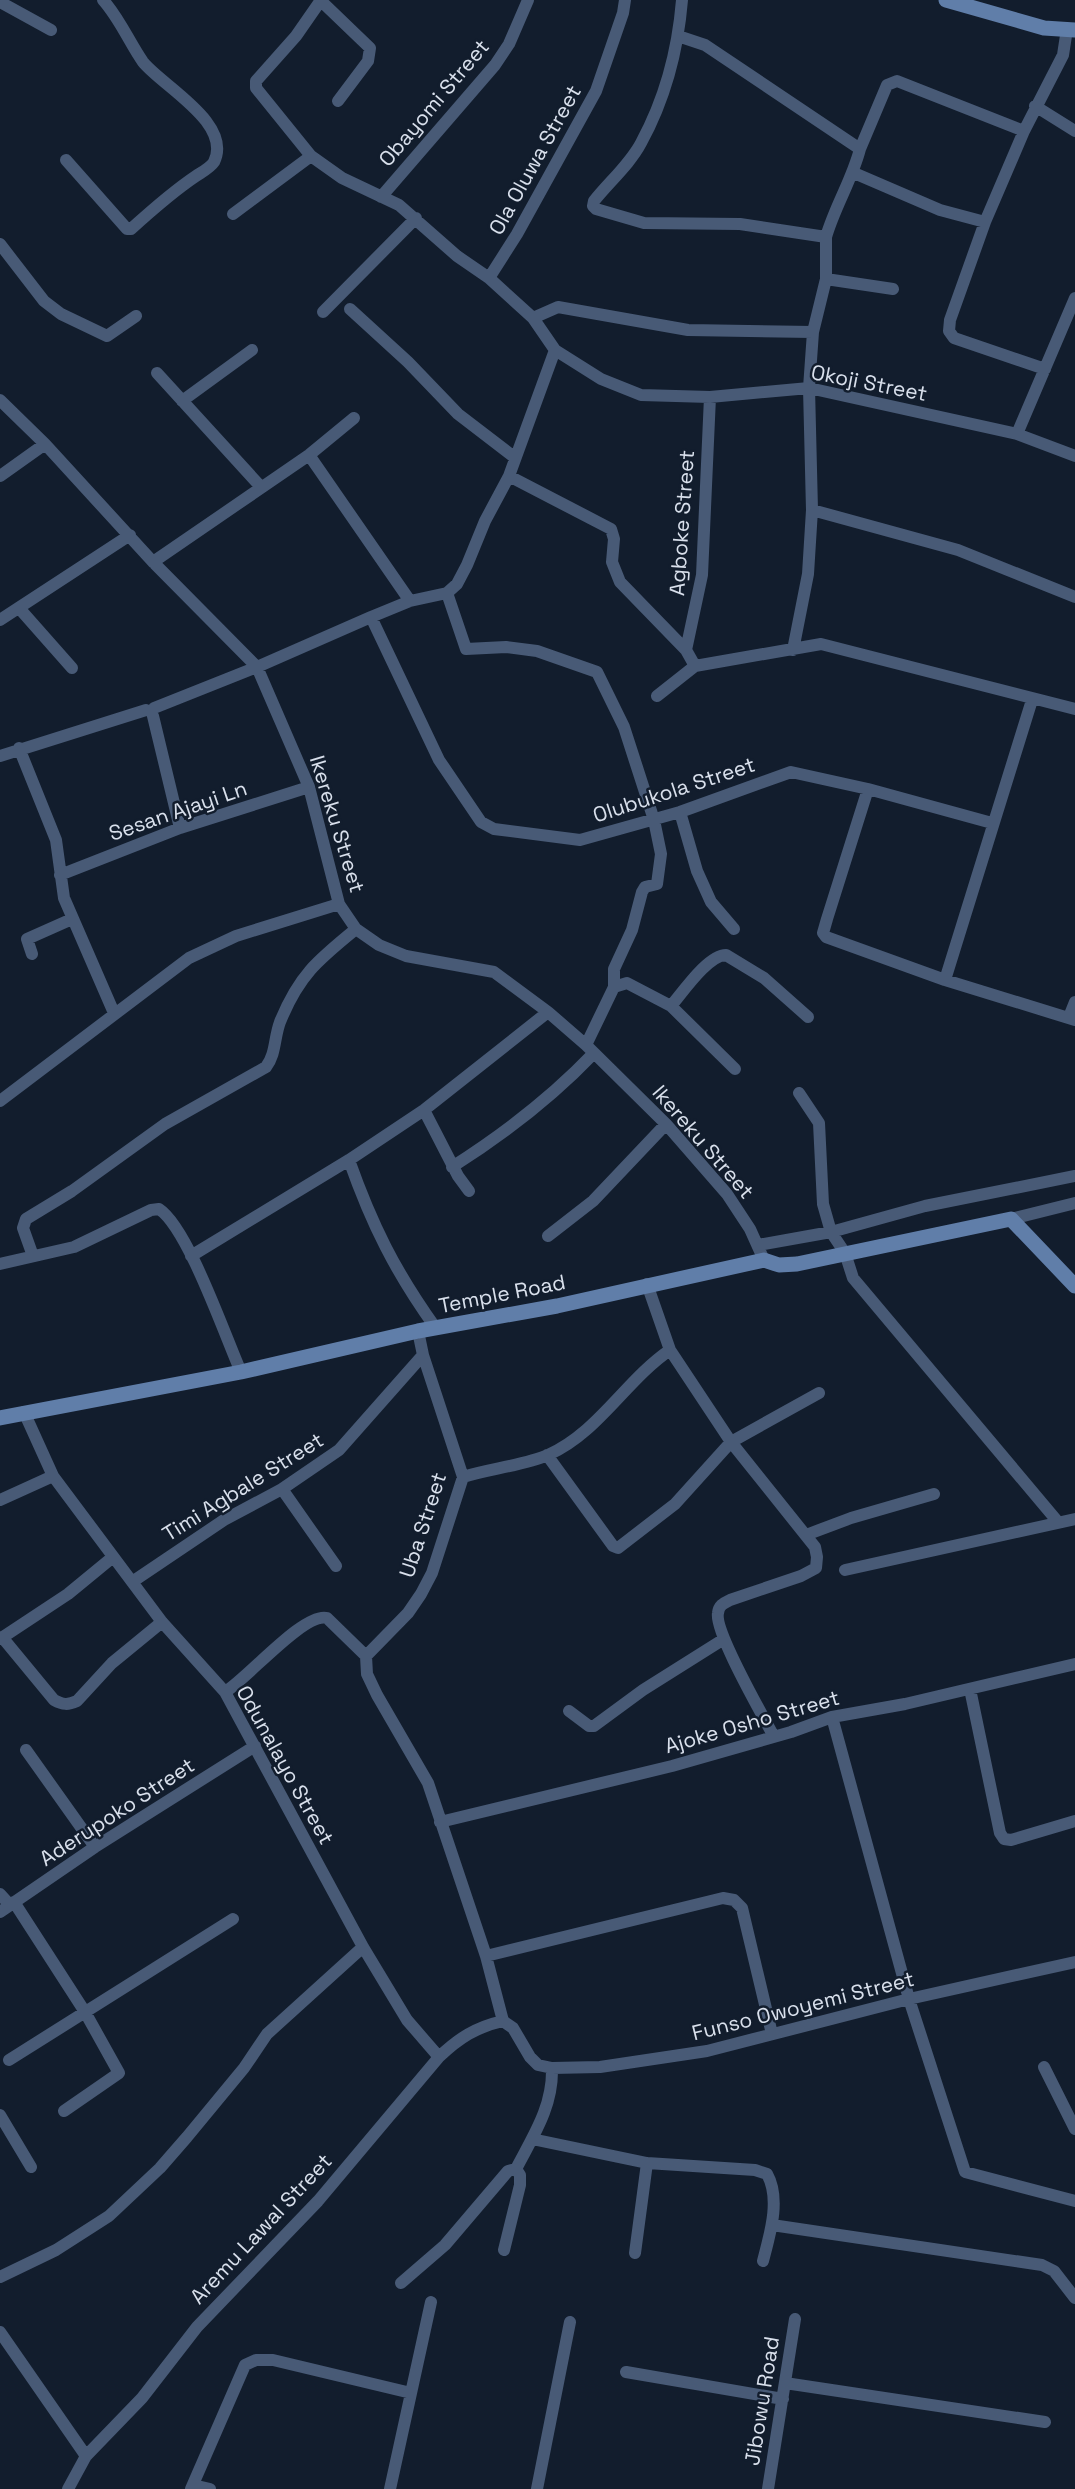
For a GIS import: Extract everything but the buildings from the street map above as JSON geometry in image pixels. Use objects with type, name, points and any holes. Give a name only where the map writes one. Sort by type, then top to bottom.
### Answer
[{"type":"street","points":[[66,160],[124,228],[131,229],[173,191],[213,163],[216,139],[205,120],[145,64],[117,16],[103,0]]},
{"type":"street","points":[[0,756],[19,748],[151,711],[410,601],[447,593],[457,584],[467,565],[485,521],[509,476],[514,457],[555,350],[534,318],[489,278],[457,256],[416,218],[399,205],[342,178],[312,156],[255,85],[296,36],[321,0],[370,48],[368,61],[338,101]]},
{"type":"street","name":"Obayomi Street","points":[[381,197],[495,65],[509,44],[528,0]]},
{"type":"street","name":"Ola Oluwa Street","points":[[489,278],[517,234],[596,91],[623,13],[625,0]]},
{"type":"street","points":[[682,0],[678,36],[664,92],[640,144],[594,201],[593,206],[596,209],[644,223],[740,225],[826,237]]},
{"type":"street","points":[[946,0],[1044,28],[1071,30],[1063,55],[1035,106],[986,222],[950,320],[949,331],[954,338],[1045,369]]},
{"type":"street","points":[[0,2],[51,30]]},
{"type":"street","points":[[678,36],[705,45],[860,150]]},
{"type":"street","points":[[794,650],[808,574],[812,510],[809,388],[813,332],[826,279],[826,237],[832,217],[854,173],[860,150],[887,85],[897,81],[1024,131]]},
{"type":"street","points":[[1035,106],[1075,131]]},
{"type":"street","points":[[233,214],[312,156]]},
{"type":"street","points":[[854,173],[940,210],[986,222]]},
{"type":"street","points":[[322,312],[416,218]]},
{"type":"street","points":[[0,244],[44,301],[61,314],[107,336],[136,316]]},
{"type":"street","points":[[826,279],[893,289]]},
{"type":"street","points":[[1017,434],[1075,298]]},
{"type":"street","points":[[534,318],[558,308],[688,330],[813,332]]},
{"type":"street","points":[[350,309],[408,362],[458,414],[514,457]]},
{"type":"street","points":[[182,401],[252,350]]},
{"type":"street","name":"Okoji Street","points":[[555,350],[601,379],[641,395],[710,397],[809,388],[1017,434],[1075,456]]},
{"type":"street","points":[[157,373],[261,487]]},
{"type":"street","name":"Agboke Street","points":[[686,650],[702,574],[710,397]]},
{"type":"street","name":"Ikereku Street","points":[[0,400],[45,444],[153,562],[257,667],[309,787],[339,904],[356,929],[391,951],[406,956],[494,972],[548,1012],[590,1049],[666,1124],[727,1194],[750,1228],[764,1260]]},
{"type":"street","points":[[153,562],[309,455],[354,418]]},
{"type":"street","points":[[0,476],[45,444]]},
{"type":"street","points":[[309,455],[410,601]]},
{"type":"street","points":[[509,476],[611,530],[614,539],[612,562],[620,582],[686,650],[695,666]]},
{"type":"street","points":[[812,510],[958,550],[1075,597]]},
{"type":"street","points":[[0,620],[130,535]]},
{"type":"street","points":[[447,593],[466,649],[506,647],[537,651],[597,672],[666,816],[697,871],[711,902],[734,929]]},
{"type":"street","points":[[19,609],[72,668]]},
{"type":"street","name":"Olubukola Street","points":[[371,617],[439,760],[481,822],[510,833],[580,840],[666,816],[791,772],[868,789]]},
{"type":"street","points":[[657,696],[695,666],[822,644],[1032,700],[1075,709]]},
{"type":"street","points":[[945,980],[1032,700]]},
{"type":"street","points":[[151,711],[180,828]]},
{"type":"street","points":[[19,748],[56,840],[61,886],[72,919],[114,1013]]},
{"type":"street","name":"Sesan Ajayi Ln","points":[[60,875],[180,828],[309,787]]},
{"type":"street","points":[[992,824],[868,789],[823,933],[826,937],[945,980],[1072,1019],[1075,1002]]},
{"type":"street","points":[[452,1167],[516,1123],[567,1082],[590,1049],[614,987],[614,969],[632,930],[642,891],[645,887],[657,884],[666,816]]},
{"type":"street","points":[[0,1083],[4,1098],[189,958],[236,936],[339,904]]},
{"type":"street","points":[[32,954],[27,939],[72,919]]},
{"type":"street","points":[[33,1256],[23,1228],[26,1219],[72,1191],[165,1124],[266,1067],[272,1059],[278,1028],[285,1009],[302,976],[356,929]]},
{"type":"street","points":[[671,1006],[714,957],[726,955],[764,978],[808,1017]]},
{"type":"street","points":[[614,987],[627,983],[671,1006],[735,1069]]},
{"type":"street","points":[[191,1256],[349,1160],[424,1110],[548,1012]]},
{"type":"street","points":[[799,1093],[819,1123],[823,1204],[831,1232],[845,1253],[853,1278],[1058,1522]]},
{"type":"street","points":[[424,1110],[452,1167],[469,1191]]},
{"type":"street","points":[[548,1236],[593,1200],[666,1124]]},
{"type":"street","points":[[349,1160],[370,1219],[406,1286],[435,1328]]},
{"type":"street","points":[[758,1245],[831,1232],[925,1206],[1075,1176]]},
{"type":"street","points":[[1075,1203],[1011,1219],[1075,1286]]},
{"type":"street","points":[[0,1264],[74,1247],[151,1210],[159,1209],[180,1235],[191,1256],[241,1372]]},
{"type":"street","name":"Temple Road","points":[[0,1418],[241,1372],[418,1331],[557,1306],[647,1284],[764,1260],[779,1265],[797,1264],[1011,1219]]},
{"type":"street","points":[[647,1284],[670,1350],[731,1442],[815,1547],[816,1568],[721,1605],[717,1615],[724,1639],[773,1735]]},
{"type":"street","points":[[418,1331],[423,1355]]},
{"type":"street","points":[[463,1477],[547,1455],[597,1419],[655,1360],[670,1350]]},
{"type":"street","name":"Uba Street","points":[[366,1656],[422,1594],[432,1573],[463,1477],[423,1355]]},
{"type":"street","name":"Timi Agbale Street","points":[[132,1582],[224,1520],[282,1489],[339,1450],[423,1355]]},
{"type":"street","points":[[547,1455],[613,1546],[618,1548],[675,1504],[731,1442],[819,1393]]},
{"type":"street","name":"Odunalayo Street","points":[[24,1412],[53,1476],[162,1622],[225,1692],[363,1947],[407,2020],[439,2056]]},
{"type":"street","points":[[0,1500],[53,1476]]},
{"type":"street","points":[[282,1489],[336,1566]]},
{"type":"street","points":[[806,1535],[862,1515],[934,1494]]},
{"type":"street","points":[[845,1570],[1075,1519]]},
{"type":"street","points":[[113,1557],[68,1594],[1,1638],[54,1700],[62,1705],[77,1701],[112,1664],[162,1622]]},
{"type":"street","points":[[225,1692],[237,1685],[293,1633],[314,1618],[327,1618],[366,1656],[367,1674],[428,1783],[486,1956],[503,2021]]},
{"type":"street","points":[[569,1711],[589,1726],[594,1725],[643,1690],[724,1639]]},
{"type":"street","name":"Ajoke Osho Street","points":[[440,1822],[672,1766],[773,1735],[791,1732],[832,1717],[970,1689],[1075,1664]]},
{"type":"street","points":[[970,1689],[1000,1833],[1004,1839],[1011,1840],[1075,1821]]},
{"type":"street","points":[[832,1717],[909,1999],[965,2172],[1075,2201]]},
{"type":"street","name":"Aderupoko Street","points":[[8,1906],[95,1847],[255,1746]]},
{"type":"street","points":[[26,1750],[95,1847]]},
{"type":"street","points":[[0,1894],[85,2012],[119,2073],[64,2111]]},
{"type":"street","points":[[486,1956],[723,1898],[734,1900],[742,1908],[772,2034]]},
{"type":"street","points":[[9,2061],[232,1919]]},
{"type":"street","points":[[0,2277],[56,2250],[109,2216],[160,2168],[187,2137],[244,2068],[267,2034],[363,1947]]},
{"type":"street","name":"Funso Owoyemi Street","points":[[503,2021],[513,2028],[530,2057],[538,2065],[552,2068],[600,2067],[696,2053],[909,1999],[1075,1962]]},
{"type":"street","name":"Aremu Lawal Street","points":[[68,2489],[86,2456],[142,2398],[197,2326],[318,2201],[439,2056],[458,2039],[480,2026],[503,2021]]},
{"type":"street","points":[[1044,2067],[1075,2129]]},
{"type":"street","points":[[401,2283],[445,2245],[508,2171],[516,2169],[549,2105],[552,2093],[552,2068]]},
{"type":"street","points":[[0,2115],[31,2167]]},
{"type":"street","points":[[532,2139],[647,2163],[755,2170],[767,2174],[773,2185],[772,2225],[764,2261]]},
{"type":"street","points":[[635,2253],[647,2163]]},
{"type":"street","points":[[504,2250],[520,2185],[520,2175],[516,2169]]},
{"type":"street","points":[[772,2225],[1042,2265],[1054,2271],[1075,2298]]},
{"type":"street","points":[[390,2489],[432,2302]]},
{"type":"street","name":"Jibowu Road","points":[[768,2489],[795,2319]]},
{"type":"street","points":[[537,2489],[570,2322]]},
{"type":"street","points":[[0,2332],[86,2456]]},
{"type":"street","points":[[210,2489],[192,2487],[245,2365],[256,2360],[273,2360],[411,2393]]},
{"type":"street","points":[[626,2372],[783,2399]]},
{"type":"street","points":[[785,2383],[1045,2422]]}]
